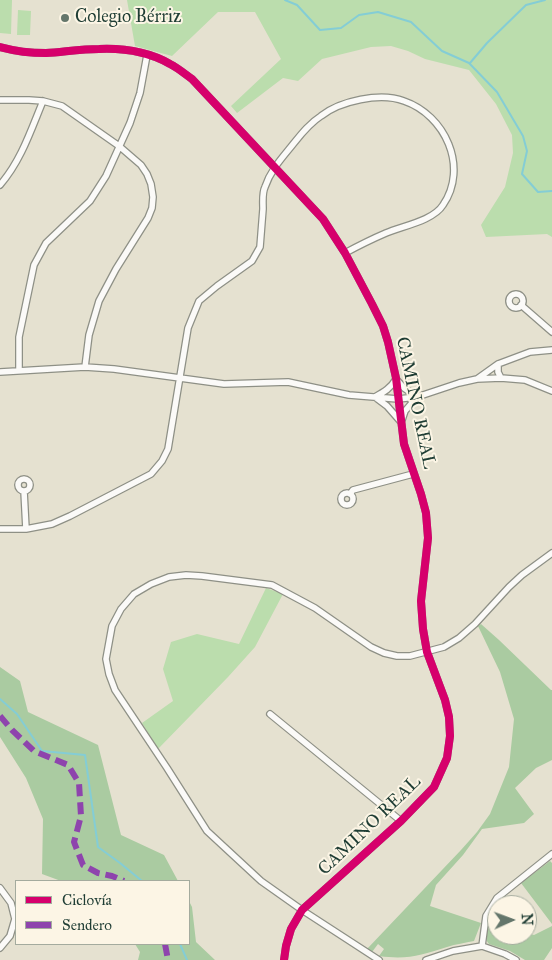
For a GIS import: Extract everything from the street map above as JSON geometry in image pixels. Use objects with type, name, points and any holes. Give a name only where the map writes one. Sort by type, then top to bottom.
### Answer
[{"type":"street","name":"CAMINO REAL","points":[[0,47],[44,53],[106,48],[127,50],[170,64],[192,79],[323,220],[345,253],[383,326],[388,342],[396,378],[404,444],[426,514],[428,538],[421,601],[423,629],[427,652],[445,700],[449,717],[450,736],[447,758],[434,787],[401,821],[302,910],[291,929],[284,960]]},
{"type":"street","points":[[19,370],[19,337],[34,265],[46,243],[90,201],[106,176],[130,122],[140,93],[147,55]]},
{"type":"street","points":[[0,529],[26,529],[52,524],[151,474],[162,462],[168,449],[188,328],[199,301],[216,286],[252,261],[260,247],[264,188],[274,166],[306,128],[321,115],[360,99],[403,100],[419,108],[434,120],[445,136],[454,156],[454,172],[450,191],[442,207],[431,216],[386,233],[345,253]]},
{"type":"street","points":[[0,100],[43,101],[62,106],[119,146],[141,165],[151,184],[152,208],[148,218],[116,269],[100,301],[89,335],[86,367]]},
{"type":"street","points":[[0,185],[17,161],[43,101]]},
{"type":"street","points":[[521,305],[552,332]]},
{"type":"street","points":[[476,379],[498,364],[530,352],[552,350]]},
{"type":"street","points":[[498,364],[498,372],[501,378]]},
{"type":"street","points":[[0,372],[86,367],[224,384],[288,382],[349,395],[398,399],[417,397],[476,379],[501,378],[525,380],[552,391]]},
{"type":"street","points":[[375,397],[386,391],[396,378],[404,388],[417,397]]},
{"type":"street","points":[[375,397],[387,406],[401,422],[405,411],[417,397]]},
{"type":"street","name":"CAMINO REAL","points":[[350,494],[353,490],[413,474]]},
{"type":"street","points":[[24,491],[26,529]]},
{"type":"street","points":[[378,960],[261,881],[207,831],[168,768],[115,690],[106,659],[112,626],[121,609],[134,594],[151,584],[169,577],[202,576],[272,585],[315,608],[371,647],[397,656],[410,656],[444,647],[459,638],[475,624],[509,586],[552,553]]},
{"type":"street","points":[[270,714],[401,821]]},
{"type":"street","points":[[482,946],[486,916],[497,898],[552,854]]},
{"type":"street","points":[[0,888],[11,903],[15,919],[10,936],[0,948]]},
{"type":"street","points":[[426,960],[453,951],[482,946],[516,960]]},
{"type":"green space","points":[[0,0],[12,0],[11,34],[0,33]]},
{"type":"green space","points":[[127,0],[552,0],[552,237],[547,234],[486,237],[481,225],[505,187],[513,153],[512,135],[496,104],[469,70],[425,59],[391,46],[371,47],[322,59],[298,81],[283,78],[237,113],[231,106],[281,59],[255,12],[218,12],[172,56],[135,46]]},
{"type":"green space","points":[[18,10],[31,11],[30,35],[17,35]]},
{"type":"green space","points":[[266,588],[283,594],[255,647],[158,749],[142,723],[173,701],[163,669],[171,642],[197,634],[239,644]]},
{"type":"green space","points":[[481,624],[552,690],[552,760],[536,768],[515,788],[534,814],[524,823],[482,829],[463,855],[436,885],[430,906],[481,923],[474,941],[414,956],[379,956],[384,949],[378,944],[372,952],[367,949],[477,832],[490,814],[509,767],[514,719],[500,672],[478,626]]},
{"type":"green space","points":[[0,667],[20,681],[28,712],[98,745],[121,835],[164,855],[177,880],[58,880],[42,874],[43,819],[26,778],[0,737]]},
{"type":"green space","points":[[550,861],[552,863],[552,924],[537,904],[537,895],[530,895],[521,883]]},
{"type":"green space","points":[[190,903],[196,942],[215,960],[138,960],[140,952],[136,945],[190,945]]},
{"type":"green space","points":[[552,926],[552,948],[544,960],[525,960],[510,951],[492,945],[537,945],[537,934]]},
{"type":"waterway","points":[[285,0],[297,5],[320,30],[341,28],[359,15],[378,12],[411,22],[442,51],[469,63],[497,92],[523,136],[527,151],[522,174],[538,192],[552,191]]},
{"type":"waterway","points":[[470,63],[487,43],[526,5],[545,0]]},
{"type":"waterway","points":[[0,699],[17,714],[42,751],[85,755],[98,847],[141,880]]},
{"type":"waterway","points":[[180,945],[187,960]]},
{"type":"marked path","points":[[0,716],[34,751],[68,765],[79,783],[81,816],[74,842],[83,865],[98,873],[122,880]]},
{"type":"marked path","points":[[165,945],[168,960]]},
{"type":"cycle path","points":[[0,47],[40,53],[86,49],[126,50],[153,56],[176,67],[192,79],[323,219],[345,253],[372,304],[383,326],[388,342],[396,378],[404,444],[426,513],[428,538],[421,601],[423,629],[427,652],[445,700],[449,717],[450,736],[447,758],[434,787],[401,821],[302,910],[291,929],[284,960]]},
{"type":"place","name":"Colegio Bérriz","points":[[65,18]]}]
